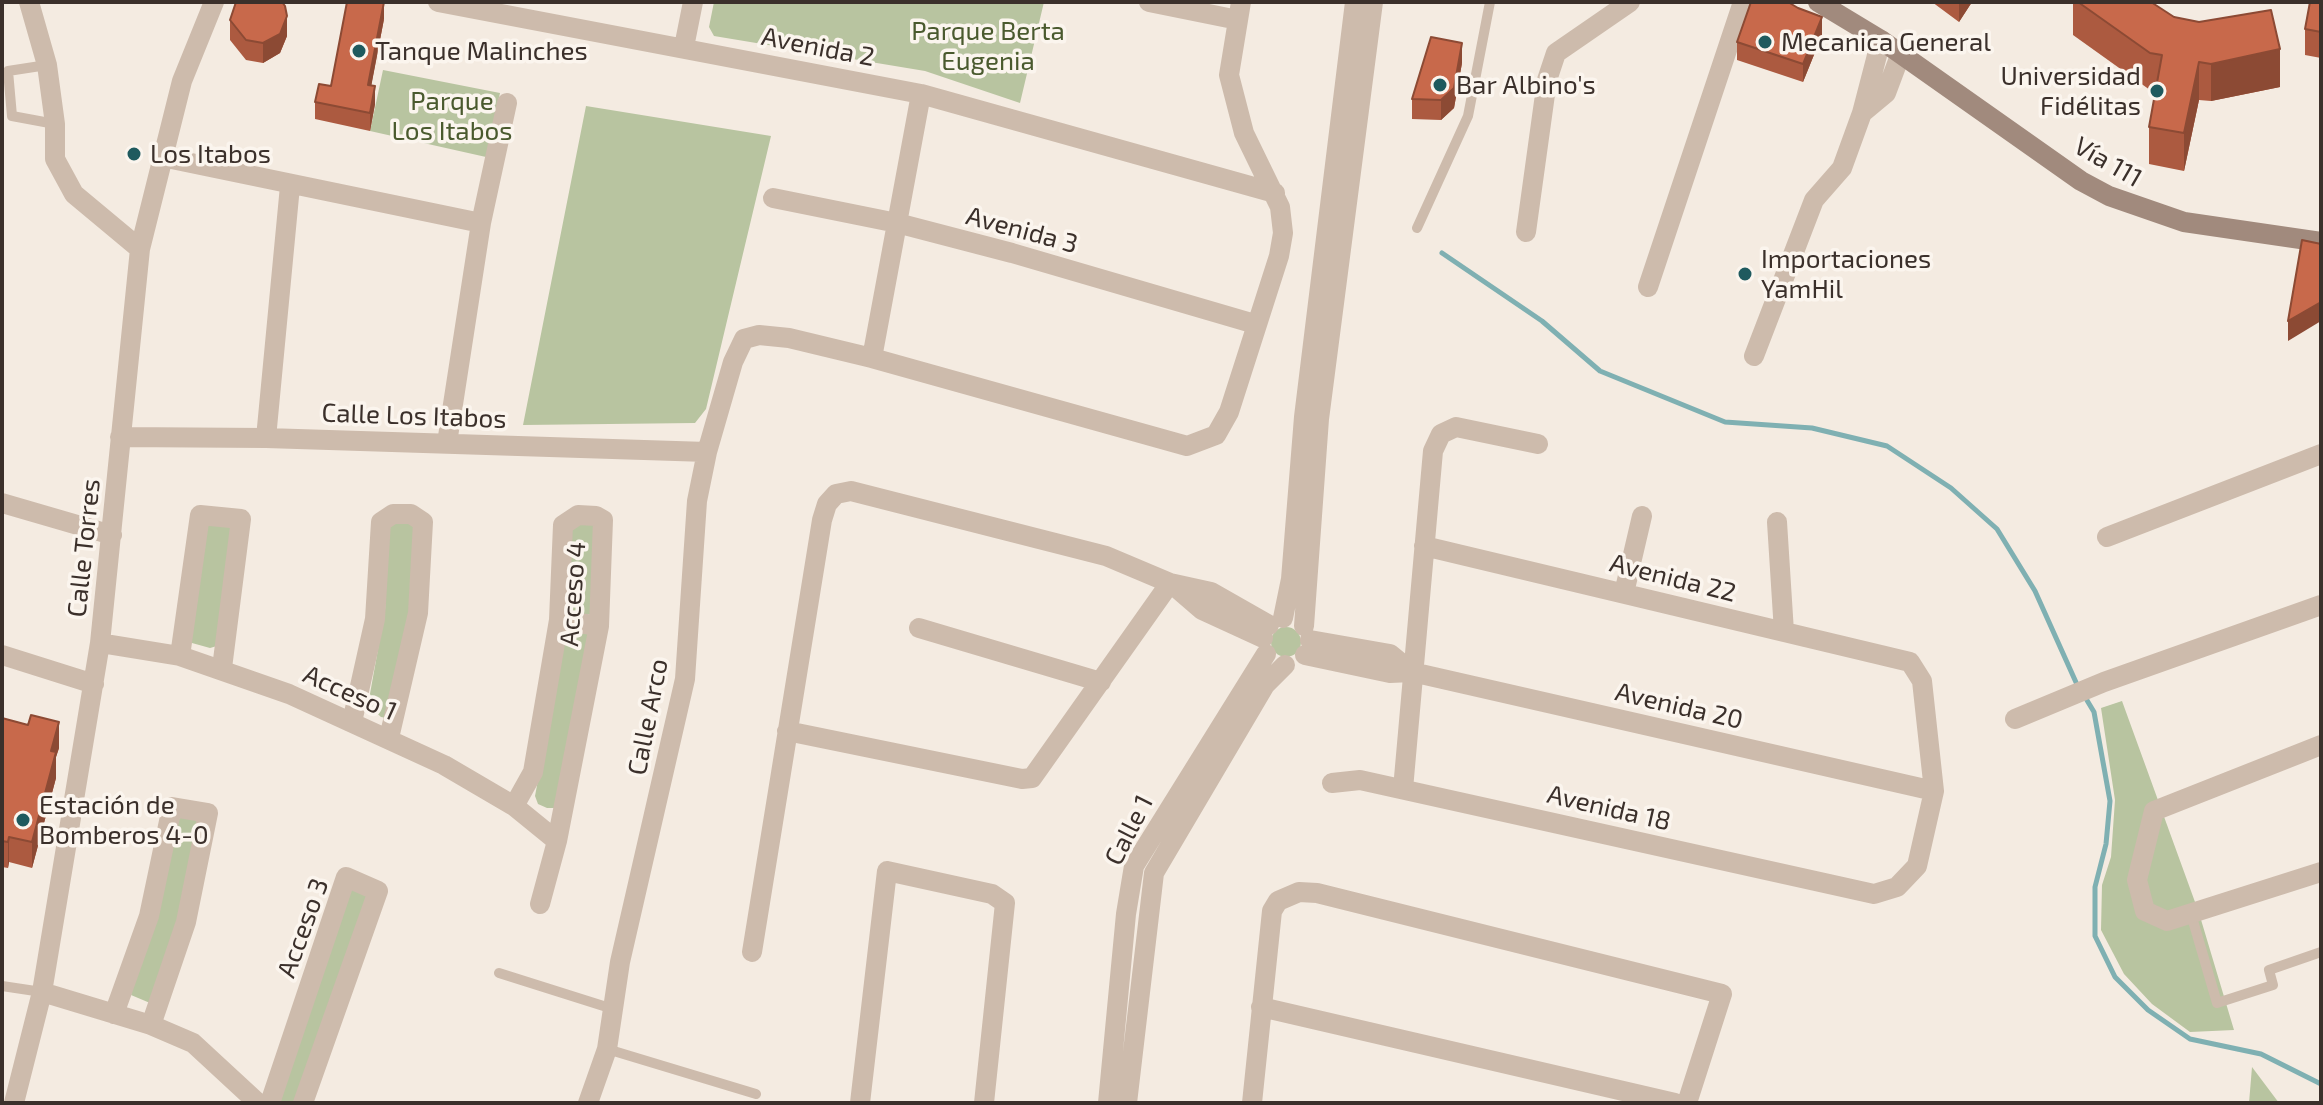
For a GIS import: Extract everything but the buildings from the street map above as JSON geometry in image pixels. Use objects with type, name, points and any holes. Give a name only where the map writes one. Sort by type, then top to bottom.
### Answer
[{"type":"main road","name":"Vía 111","points":[[1818,2],[1901,53],[2081,181],[2109,196],[2184,222],[2321,242]]},
{"type":"street","points":[[29,2],[47,65],[55,124],[55,159],[74,194],[140,249]]},
{"type":"street","name":"Calle Torres","points":[[14,1103],[42,992],[94,684],[140,249],[182,81],[214,2]]},
{"type":"street","name":"Avenida 2","points":[[438,2],[921,94],[1275,193]]},
{"type":"street","points":[[684,47],[693,2]]},
{"type":"street","points":[[921,94],[872,358],[1163,440],[1187,446],[1205,442],[1216,435],[1229,412],[1279,256],[1283,218],[1275,193],[1244,133],[1229,75],[1240,11],[1149,2]]},
{"type":"street","points":[[1270,634],[1291,579],[1360,28],[1355,2]]},
{"type":"street","points":[[1360,28],[1373,2]]},
{"type":"street","points":[[1648,287],[1743,2]]},
{"type":"street","points":[[1526,232],[1547,80],[1556,53],[1624,5]]},
{"type":"street","points":[[1754,356],[1814,200],[1842,168],[1862,113],[1881,40]]},
{"type":"street","points":[[1862,113],[1886,93],[1901,53]]},
{"type":"street","points":[[447,443],[481,223],[507,103]]},
{"type":"street","points":[[162,157],[290,186],[481,223]]},
{"type":"street","points":[[266,438],[290,186]]},
{"type":"street","name":"Avenida 3","points":[[773,198],[897,223],[1255,324]]},
{"type":"street","name":"Calle Arco","points":[[588,1103],[607,1049],[620,962],[685,679],[697,501],[707,452],[733,362],[744,339],[759,335],[789,338],[872,358]]},
{"type":"street","points":[[1306,640],[1311,418]]},
{"type":"street","points":[[1403,789],[1433,451],[1441,434],[1456,427],[1538,444]]},
{"type":"street","name":"Calle Los Itabos","points":[[120,437],[266,438],[707,452]]},
{"type":"street","points":[[2107,537],[2321,454]]},
{"type":"street","points":[[752,952],[822,520],[827,504],[836,494],[851,491],[1106,556],[1170,583],[1202,610],[1270,634],[1285,665]]},
{"type":"street","points":[[2,503],[112,535]]},
{"type":"street","points":[[352,722],[375,619],[381,522],[393,514],[411,514],[423,522],[418,613],[389,738]]},
{"type":"street","points":[[180,656],[200,515],[241,519],[222,668]]},
{"type":"street","name":"Acceso 4","points":[[514,806],[533,772],[559,620],[563,525],[578,515],[596,516],[603,520],[599,626],[557,841],[540,904]]},
{"type":"street","points":[[1624,593],[1642,516]]},
{"type":"street","points":[[1777,522],[1784,632]]},
{"type":"street","name":"Avenida 22","points":[[1424,546],[1910,662],[1922,681],[1934,791]]},
{"type":"street","points":[[787,731],[1011,777],[1032,778],[1170,583]]},
{"type":"street","points":[[2015,719],[2104,682],[2321,605]]},
{"type":"street","points":[[559,620],[599,626]]},
{"type":"street","points":[[919,628],[1101,682]]},
{"type":"street","name":"Avenida 20","points":[[1270,634],[1306,640],[1390,673],[1412,672],[1934,791]]},
{"type":"street","name":"Calle 1","points":[[1108,1103],[1124,1040],[1151,886],[1168,826],[1270,634]]},
{"type":"street","name":"Calle 1","points":[[1168,826],[1265,685],[1306,640]]},
{"type":"street","name":"Acceso 1","points":[[100,643],[180,656],[222,668],[389,738],[444,765],[514,806],[557,841]]},
{"type":"street","points":[[2,655],[94,684]]},
{"type":"street","points":[[2321,745],[2154,811],[2137,880],[2145,911],[2167,921],[2321,872]]},
{"type":"street","name":"Avenida 18","points":[[1332,783],[1360,780],[1874,894],[1897,887],[1917,866],[1934,791]]},
{"type":"street","points":[[114,1014],[149,916],[172,807],[208,813],[186,922],[151,1025]]},
{"type":"street","points":[[860,1103],[887,871],[992,894],[1005,903],[984,1103]]},
{"type":"street","name":"Acceso 3","points":[[270,1103],[346,877],[378,891],[303,1103]]},
{"type":"street","points":[[1252,1103],[1272,911],[1278,901],[1289,895],[1317,893],[1722,994],[1687,1103]]},
{"type":"street","points":[[42,992],[151,1025],[193,1043],[249,1099]]},
{"type":"street","points":[[1261,1007],[1675,1103]]},
{"type":"street","name":"Calle 1","points":[[1124,1040],[1127,1103]]},
{"type":"lane","points":[[1417,228],[1468,116],[1490,2]]},
{"type":"lane","points":[[47,65],[8,71],[12,116],[55,124]]},
{"type":"lane","points":[[2191,914],[2217,1003],[2273,985],[2269,970],[2321,952]]},
{"type":"lane","points":[[499,973],[613,1009]]},
{"type":"lane","points":[[2,986],[42,992]]},
{"type":"lane","points":[[607,1049],[756,1094]]},
{"type":"green space","name":"Parque Berta Eugenia","points":[[714,2],[1044,2],[1020,103],[925,71],[714,36],[709,27]]},
{"type":"green space","name":"Parque Los Itabos","points":[[383,70],[500,93],[486,157],[370,131]]},
{"type":"green space","points":[[586,106],[771,136],[706,409],[695,423],[523,425]]},
{"type":"green space","points":[[413,521],[414,615],[387,718],[381,717],[368,705],[385,610],[389,528],[392,522]]},
{"type":"green space","points":[[595,521],[593,615],[572,613],[569,608],[572,527]]},
{"type":"green space","points":[[205,523],[231,523],[217,646],[210,648],[192,643],[188,638]]},
{"type":"green space","points":[[1286,627],[1297,631],[1301,642],[1297,653],[1286,657],[1275,653],[1271,642],[1275,631]]},
{"type":"green space","points":[[566,631],[590,631],[555,808],[547,808],[538,804],[535,796]]},
{"type":"green space","points":[[2122,701],[2199,913],[2234,1030],[2190,1032],[2152,1004],[2124,974],[2101,930],[2102,885],[2111,857],[2115,800],[2101,708]]},
{"type":"green space","points":[[180,816],[200,819],[180,916],[150,1003],[131,995]]},
{"type":"green space","points":[[348,888],[368,896],[296,1103],[280,1103]]},
{"type":"green space","points":[[2252,1067],[2279,1103],[2249,1103]]},
{"type":"waterway","points":[[1442,253],[1542,321],[1600,371],[1725,422],[1812,428],[1887,446],[1951,488],[1997,529],[2035,591],[2079,689]]},
{"type":"waterway","points":[[2085,697],[2094,712],[2110,801],[2106,844],[2095,887],[2095,936],[2115,977],[2148,1010],[2190,1039],[2261,1054],[2321,1084]]},
{"type":"place","name":"Mecanica General","points":[[1765,42]]},
{"type":"place","name":"Tanque Malinches","points":[[359,51]]},
{"type":"place","name":"Bar Albino's","points":[[1440,85]]},
{"type":"place","name":"Universidad Fidélitas","points":[[2157,91]]},
{"type":"place","name":"Los Itabos","points":[[134,154]]},
{"type":"place","name":"Importaciones YamHil","points":[[1745,274]]},
{"type":"place","name":"Estación de Bomberos 4-0","points":[[23,820]]}]
